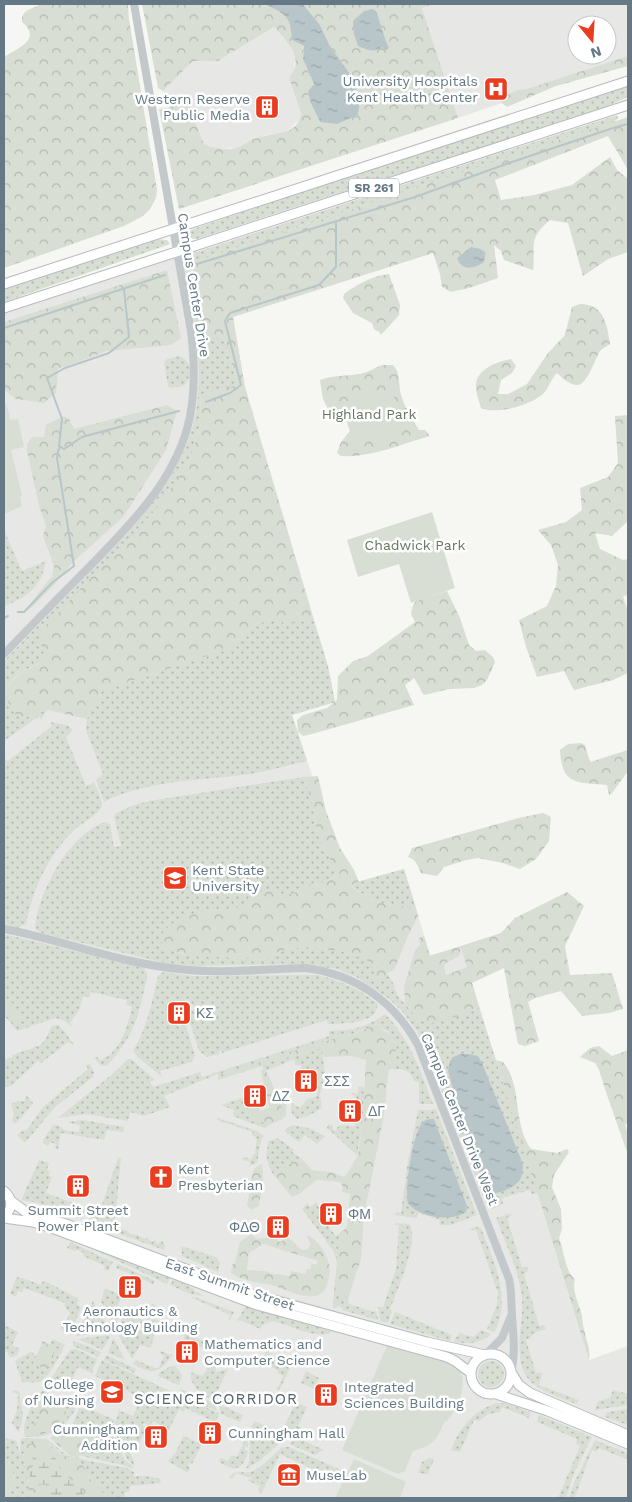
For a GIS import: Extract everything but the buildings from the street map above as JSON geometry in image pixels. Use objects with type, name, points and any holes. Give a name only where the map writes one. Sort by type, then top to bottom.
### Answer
[{"type":"main road","name":"SR 261","points":[[4,284],[628,81]]},
{"type":"main road","name":"SR 261","points":[[4,308],[628,105]]},
{"type":"main road","points":[[4,1191],[11,1201],[10,1209],[4,1217]]},
{"type":"main road","name":"East Summit Street","points":[[11,1201],[26,1212],[66,1224],[252,1294],[452,1348],[485,1355]]},
{"type":"main road","name":"East Summit Street","points":[[4,1217],[33,1222],[58,1230],[257,1305],[447,1357],[456,1361],[471,1374]]},
{"type":"main road","points":[[628,1435],[530,1393],[519,1385],[512,1368],[497,1355],[485,1355],[475,1362],[471,1374],[474,1385],[478,1390],[548,1411],[628,1444]]},
{"type":"main road","points":[[496,1394],[507,1385],[512,1368]]},
{"type":"street","name":"Campus Center Drive","points":[[4,654],[136,517],[165,478],[182,445],[190,415],[194,371],[191,331],[134,4]]},
{"type":"street","name":"Campus Center Drive West","points":[[4,929],[154,966],[216,970],[305,968],[330,972],[354,982],[379,996],[402,1020],[421,1050],[506,1272],[511,1288],[514,1330],[512,1368]]},
{"type":"street","points":[[485,1355],[502,1338],[512,1314]]},
{"type":"shaded area","name":"University Hospitals Kent Health Center","points":[[434,4],[628,4],[628,60],[617,64],[617,15],[567,15],[567,65],[613,65],[458,118],[422,8]]},
{"type":"shaded area","points":[[274,27],[288,43],[295,57],[294,73],[301,113],[300,119],[282,134],[265,135],[239,148],[221,149],[204,144],[192,114],[191,103],[185,99],[170,107],[163,91],[193,61],[218,61]]},
{"type":"shaded area","name":"Kent State University","points":[[197,251],[225,341],[245,387],[328,666],[335,702],[292,715],[345,874],[350,884],[404,869],[430,955],[461,947],[589,1360],[628,1346],[628,1498],[4,1498],[4,313]]},
{"type":"green space","points":[[40,4],[128,4],[157,190],[156,198],[150,209],[143,216],[124,226],[4,268],[4,57],[26,43],[30,34],[28,28],[22,22],[23,15]]},
{"type":"green space","points":[[142,4],[265,4],[284,14],[291,21],[292,40],[304,46],[303,59],[314,84],[308,91],[310,103],[320,122],[358,115],[360,102],[353,78],[330,46],[320,25],[303,4],[434,4],[422,8],[458,118],[179,209],[159,109],[170,107],[186,99],[190,100],[192,114],[204,144],[218,148],[235,148],[263,136],[290,130],[299,121],[301,113],[289,77],[294,71],[295,57],[289,44],[274,27],[218,61],[193,61],[163,91],[158,88]]},
{"type":"green space","points":[[628,56],[628,66],[556,86],[507,107],[497,99],[518,90],[527,89],[600,65],[617,65],[617,60]]},
{"type":"green space","points":[[628,85],[628,97],[606,107],[197,239],[182,238],[182,236],[193,229]]},
{"type":"green space","points":[[617,115],[618,118],[614,122],[194,262],[203,332],[225,341],[238,385],[200,395],[201,423],[190,460],[158,507],[44,660],[19,674],[6,688],[26,717],[47,710],[41,720],[39,716],[4,741],[4,661],[138,521],[170,478],[182,455],[191,430],[199,387],[198,353],[186,268],[187,261],[193,253]]},
{"type":"green space","points":[[628,117],[628,170],[608,136],[495,180],[501,200],[534,195],[572,185],[610,157],[617,170],[628,179],[628,252],[608,259],[583,276],[568,223],[550,220],[538,232],[535,238],[533,270],[504,260],[501,251],[494,245],[498,278],[451,292],[442,287],[433,253],[233,317],[245,387],[314,621],[288,623],[269,620],[252,626],[228,649],[102,691],[87,719],[47,710],[26,717],[16,715],[7,700],[6,688],[21,673],[39,664],[45,657],[38,634],[158,507],[190,460],[201,423],[200,395],[238,385],[225,341],[203,333],[194,262]]},
{"type":"green space","points":[[156,239],[167,240],[170,244],[4,302],[4,287]]},
{"type":"green space","points":[[167,270],[181,338],[171,345],[107,351],[58,369],[56,393],[44,403],[16,399],[4,390],[4,322]]},
{"type":"green space","points":[[389,274],[400,305],[399,315],[381,335],[374,329],[372,323],[353,313],[343,298],[344,294],[360,284]]},
{"type":"green space","points":[[580,304],[594,307],[603,316],[610,344],[600,351],[585,380],[575,385],[566,381],[557,373],[544,393],[523,405],[496,410],[481,408],[476,387],[480,374],[494,364],[511,359],[516,366],[512,373],[501,380],[498,394],[508,394],[527,384],[548,353],[565,335],[572,307]]},
{"type":"green space","points":[[179,356],[187,361],[190,374],[183,386],[170,388],[168,386],[164,361]]},
{"type":"green space","points":[[382,365],[393,365],[396,368],[401,395],[407,409],[419,430],[425,430],[430,436],[375,453],[341,456],[337,453],[341,442],[350,431],[346,416],[340,411],[329,411],[323,399],[320,380],[361,374]]},
{"type":"green space","name":"Highland Park","points":[[357,390],[394,396],[399,422],[390,435],[352,438],[341,403],[351,400]]},
{"type":"green space","points":[[4,399],[10,420],[18,419],[24,447],[11,450],[22,496],[20,497],[22,506],[4,514]]},
{"type":"green space","points":[[167,405],[177,411],[166,450],[124,516],[72,563],[55,584],[29,610],[32,601],[52,576],[54,566],[43,536],[46,526],[39,506],[27,444],[32,437],[44,437],[46,425],[64,416],[69,419],[74,429]]},
{"type":"green space","points":[[628,415],[628,521],[612,536],[595,533],[600,549],[623,560],[628,559],[628,595],[623,596],[628,612],[628,673],[613,680],[574,690],[564,671],[537,677],[519,620],[547,606],[556,586],[558,565],[551,545],[538,530],[566,522],[582,510],[580,488],[608,477],[618,463],[615,416]]},
{"type":"green space","name":"Chadwick Park","points":[[432,512],[455,588],[411,603],[399,564],[358,577],[347,540]]},
{"type":"green space","points":[[4,530],[22,571],[46,561],[41,577],[32,590],[20,599],[4,606],[4,550],[6,549]]},
{"type":"green space","points":[[447,591],[460,618],[469,645],[476,651],[485,650],[493,657],[495,662],[487,680],[482,685],[474,688],[449,689],[424,695],[414,678],[405,685],[414,705],[312,734],[303,736],[298,732],[297,720],[303,715],[327,708],[337,700],[338,676],[353,661],[368,656],[415,622],[411,614],[416,601]]},
{"type":"green space","points":[[269,620],[288,623],[314,621],[328,666],[335,702],[292,715],[307,761],[251,774],[172,782],[136,790],[104,802],[96,780],[103,774],[86,730],[87,719],[102,691],[228,649],[252,626]]},
{"type":"green space","points":[[50,722],[67,725],[73,730],[66,737],[86,786],[94,783],[102,805],[96,814],[74,830],[57,850],[37,885],[26,924],[18,928],[4,924],[4,758],[8,761],[52,726]]},
{"type":"green space","points":[[581,743],[585,745],[590,762],[628,750],[628,771],[609,795],[607,785],[573,780],[564,770],[560,750],[568,744]]},
{"type":"green space","points":[[318,776],[326,811],[340,848],[359,882],[350,885],[373,900],[416,908],[418,916],[394,970],[387,973],[383,981],[375,981],[372,977],[377,967],[365,959],[347,952],[306,947],[293,948],[275,953],[269,958],[257,960],[244,957],[238,959],[220,956],[213,959],[195,952],[191,955],[165,949],[161,941],[161,935],[179,919],[204,911],[233,910],[248,902],[249,895],[276,888],[280,894],[291,894],[300,891],[309,884],[321,883],[335,878],[333,865],[317,833],[312,801],[303,777]]},
{"type":"green space","points":[[303,777],[312,801],[317,833],[333,865],[335,878],[321,883],[309,884],[300,891],[291,894],[280,894],[248,902],[233,910],[204,911],[165,948],[183,954],[195,952],[213,958],[220,956],[238,959],[244,957],[257,960],[269,958],[275,953],[293,948],[306,947],[347,952],[365,959],[377,967],[385,978],[387,973],[398,996],[418,1019],[431,1023],[479,1007],[538,1193],[532,1194],[530,1190],[502,1198],[503,1204],[492,1209],[487,1207],[417,1031],[401,1010],[389,999],[358,978],[337,969],[300,964],[192,966],[165,963],[41,933],[35,929],[37,914],[49,882],[57,866],[79,839],[91,829],[105,822],[110,824],[114,847],[121,846],[114,816],[116,813],[149,801]]},
{"type":"green space","points":[[543,813],[551,817],[549,841],[536,859],[520,869],[478,858],[444,867],[437,876],[421,873],[415,861],[408,857],[412,848]]},
{"type":"green space","points":[[404,869],[416,908],[373,900],[350,884]]},
{"type":"green space","points":[[567,892],[584,906],[565,946],[570,975],[612,973],[623,1009],[609,1013],[582,1016],[561,991],[535,998],[528,1002],[539,1041],[525,1046],[518,1044],[504,968],[472,983],[479,1007],[463,1015],[431,1023],[418,1019],[405,1004],[404,987],[415,950],[420,945],[419,938],[424,936],[430,956],[501,933],[515,918]],"holes":[[[461,948],[467,967],[446,975],[444,967],[446,963],[459,956]]]},
{"type":"green space","points":[[4,934],[144,968],[147,978],[138,1015],[130,1035],[107,1066],[101,1066],[94,1058],[97,1057],[100,1060],[107,1057],[113,1052],[122,1038],[132,1007],[126,1004],[127,1000],[91,992],[89,997],[83,997],[79,1010],[70,1023],[74,1029],[65,1021],[55,1018],[17,1031],[6,1018],[4,1019]]},
{"type":"green space","points":[[163,972],[193,976],[317,975],[349,986],[378,1004],[373,1015],[364,1020],[328,1024],[327,1020],[222,1053],[221,1050],[219,1054],[207,1057],[199,1051],[187,1014],[195,1008],[188,999],[182,1003],[177,1002],[175,1007],[169,1012],[179,1027],[185,1023],[195,1055],[192,1062],[160,1071],[162,1077],[133,1051],[145,1024],[158,976]]},
{"type":"green space","points":[[11,1002],[25,1017],[15,1025],[4,1013],[4,1009]]},
{"type":"green space","points":[[385,1014],[408,1045],[433,1104],[419,1104],[419,1082],[414,1081],[411,1074],[406,1071],[393,1069],[396,1050],[394,1037],[379,1024],[347,1036],[338,1035],[333,1039],[243,1068],[218,1074],[164,1096],[170,1107],[144,1116],[130,1112],[128,1121],[86,1114],[58,1118],[128,1059],[131,1059],[154,1079],[150,1082],[153,1087],[200,1072],[202,1077],[329,1036],[329,1031],[351,1029],[365,1025]]},
{"type":"green space","points":[[379,1024],[383,1030],[396,1037],[397,1043],[393,1069],[390,1069],[388,1074],[384,1115],[364,1216],[361,1259],[348,1299],[334,1291],[340,1234],[347,1227],[350,1194],[342,1192],[343,1187],[340,1182],[317,1180],[292,1197],[273,1174],[285,1166],[302,1159],[312,1170],[331,1172],[345,1177],[358,1155],[362,1126],[366,1060],[351,1056],[324,1057],[322,1049],[266,1064],[266,1071],[285,1112],[283,1119],[269,1125],[249,1116],[256,1106],[260,1111],[269,1108],[261,1071],[263,1069],[262,1066],[218,1080],[218,1074],[243,1068],[333,1039],[338,1035],[348,1036]]},
{"type":"green space","points":[[58,1025],[65,1032],[74,1045],[68,1042],[41,1063],[38,1061],[11,1086],[5,1087],[4,1060],[36,1045],[37,1047],[40,1045],[51,1027]]},
{"type":"green space","points":[[599,1046],[612,1056],[628,1050],[628,1124],[625,1124],[628,1135],[628,1155],[599,1070],[595,1063],[580,1057],[590,1048]]},
{"type":"green space","points":[[322,1049],[325,1075],[320,1095],[322,1108],[308,1116],[297,1119],[291,1110],[292,1103],[300,1108],[307,1099],[317,1096],[318,1084],[316,1084],[315,1072],[302,1070],[301,1065],[295,1065],[295,1061],[292,1060],[266,1071],[266,1064],[272,1061]]},
{"type":"green space","points":[[496,1060],[503,1062],[513,1082],[521,1128],[531,1149],[557,1153],[567,1149],[569,1152],[554,1175],[552,1187],[561,1209],[562,1229],[559,1238],[567,1266],[575,1279],[574,1291],[582,1314],[583,1327],[589,1348],[589,1360]]},
{"type":"green space","points":[[90,1064],[94,1072],[93,1077],[55,1107],[25,1143],[17,1135],[21,1131],[27,1130],[42,1108],[88,1069],[86,1065]]},
{"type":"green space","points":[[266,1071],[280,1101],[286,1101],[286,1116],[284,1117],[271,1092]]},
{"type":"green space","points":[[359,1086],[364,1087],[365,1098],[357,1155],[327,1128],[328,1124],[333,1126],[333,1130],[336,1131],[338,1126],[355,1126],[358,1113],[354,1102],[356,1098],[351,1093],[357,1094]]},
{"type":"green space","points":[[26,1095],[33,1103],[15,1124],[12,1120],[14,1114],[11,1104],[17,1101],[25,1101]]},
{"type":"green space","points":[[245,1097],[247,1103],[256,1100],[260,1111],[256,1106],[249,1116],[269,1125],[265,1128],[233,1116],[234,1110],[221,1105]]},
{"type":"green space","points":[[436,1109],[477,1215],[451,1225],[439,1225],[440,1220],[419,1213],[416,1218],[395,1215],[396,1212],[401,1213],[408,1161],[418,1110]]},
{"type":"green space","points":[[218,1118],[257,1131],[264,1136],[261,1140],[257,1163],[249,1166],[250,1162],[242,1160],[243,1157],[246,1157],[250,1160],[255,1153],[257,1138],[252,1135],[253,1132],[217,1120]]},
{"type":"green space","points":[[83,1120],[124,1127],[124,1130],[122,1132],[107,1130],[104,1140],[61,1133],[58,1149],[54,1148],[56,1144],[50,1142],[48,1146],[44,1144],[43,1140],[53,1125],[57,1125],[67,1131],[79,1132],[80,1125],[66,1122]]},
{"type":"green space","points":[[292,1125],[309,1128],[325,1136],[317,1144],[305,1135],[299,1142],[284,1131]]},
{"type":"green space","points":[[278,1138],[294,1150],[292,1152],[302,1159],[285,1166],[273,1174],[267,1158],[267,1150],[269,1141]]},
{"type":"green space","points":[[118,1158],[121,1158],[115,1220],[117,1224],[130,1234],[147,1238],[152,1242],[156,1240],[156,1245],[162,1241],[165,1245],[164,1250],[87,1222],[91,1214],[96,1214],[100,1205],[102,1205]]},
{"type":"green space","points":[[39,1160],[49,1163],[47,1170],[50,1172],[49,1176],[52,1177],[46,1193],[85,1209],[82,1219],[38,1203],[22,1200]]},
{"type":"green space","points":[[261,1164],[263,1178],[259,1206],[252,1210],[247,1206],[248,1190],[254,1169]]},
{"type":"green space","points":[[316,1202],[323,1213],[320,1216],[336,1236],[347,1227],[340,1234],[337,1263],[334,1252],[302,1209],[307,1203],[310,1207]]},
{"type":"green space","points":[[511,1214],[507,1218],[522,1267],[527,1267],[528,1271],[524,1274],[539,1326],[544,1325],[546,1329],[534,1333],[526,1340],[536,1373],[540,1372],[542,1374],[539,1385],[579,1400],[576,1404],[539,1388],[525,1374],[521,1364],[521,1289],[496,1218]]},
{"type":"green space","points":[[395,1223],[409,1224],[412,1231],[412,1241],[402,1279],[390,1309],[392,1310],[388,1323],[380,1321],[378,1307],[383,1307],[396,1269],[399,1225],[395,1225]]},
{"type":"green space","points":[[477,1226],[481,1228],[499,1279],[502,1306],[494,1332],[487,1329],[497,1305],[498,1293],[476,1230],[472,1231],[470,1229]]},
{"type":"green space","points":[[251,1234],[257,1239],[272,1237],[280,1242],[288,1237],[302,1250],[307,1250],[311,1244],[306,1235],[310,1236],[320,1246],[329,1264],[330,1271],[324,1291],[316,1296],[302,1296],[273,1285],[248,1280],[231,1273],[240,1242]],"holes":[[[263,1244],[318,1261],[316,1265],[311,1263],[311,1269],[307,1269],[305,1274],[291,1271],[290,1276],[247,1270],[249,1253]]]},
{"type":"green space","points":[[70,1242],[113,1262],[108,1271],[104,1269],[105,1266],[83,1256],[84,1253],[67,1248]]},
{"type":"green space","points":[[84,1245],[171,1277],[167,1284]]},
{"type":"green space","points":[[181,1246],[216,1257],[220,1263],[218,1272],[182,1256]]},
{"type":"green space","points":[[118,1264],[155,1281],[153,1284],[116,1268]]},
{"type":"green space","points":[[19,1277],[41,1285],[43,1281],[47,1282],[77,1298],[79,1301],[77,1303],[81,1308],[70,1335],[60,1329],[61,1322],[65,1324],[70,1313],[66,1309],[67,1307],[64,1306],[65,1303],[24,1288],[22,1292],[18,1291],[16,1297],[10,1294],[16,1278]]},
{"type":"green space","points":[[174,1278],[203,1296],[190,1294],[170,1285]]},
{"type":"green space","points":[[105,1288],[122,1296],[116,1310],[121,1312],[115,1326],[113,1326],[101,1301]]},
{"type":"green space","points":[[334,1291],[348,1299],[349,1304],[374,1312],[376,1310],[378,1320],[342,1310],[343,1308],[337,1306],[333,1308]]},
{"type":"green space","points":[[190,1297],[198,1298],[234,1312],[230,1320],[228,1320],[230,1315]]},
{"type":"green space","points":[[93,1301],[109,1328],[108,1332],[76,1336]]},
{"type":"green space","points":[[152,1304],[156,1305],[145,1327],[119,1330],[118,1328],[125,1311],[145,1321]]},
{"type":"green space","points":[[248,1306],[331,1330],[329,1334],[314,1334],[272,1321],[263,1325],[260,1329],[240,1320],[236,1323],[245,1307]]},
{"type":"green space","points":[[395,1312],[452,1335],[450,1341],[390,1324]]},
{"type":"green space","points":[[152,1318],[216,1347],[212,1351],[183,1341],[184,1336],[157,1329],[152,1348],[140,1345],[132,1359],[119,1336],[120,1333],[146,1331]]},
{"type":"green space","points":[[4,1325],[18,1332],[12,1345],[20,1349],[17,1355],[11,1358],[4,1348]]},
{"type":"green space","points":[[481,1330],[491,1334],[483,1340],[474,1342],[454,1342],[459,1333],[474,1337]]},
{"type":"green space","points":[[108,1335],[110,1337],[102,1350],[78,1339]]},
{"type":"green space","points":[[53,1339],[65,1345],[50,1372],[39,1382],[22,1382],[15,1361],[30,1352],[37,1355],[43,1341],[50,1344]]},
{"type":"green space","points":[[114,1339],[125,1360],[108,1353]]},
{"type":"green space","points":[[43,1341],[51,1349],[54,1356],[50,1365],[42,1369],[33,1363]]},
{"type":"green space","points":[[75,1341],[101,1352],[98,1357],[73,1346]]},
{"type":"green space","points":[[388,1343],[427,1353],[447,1361],[460,1371],[463,1379],[458,1405],[450,1418],[445,1421],[437,1437],[430,1444],[413,1451],[405,1471],[398,1474],[342,1450]]},
{"type":"green space","points":[[76,1349],[97,1359],[92,1373],[78,1367],[72,1380],[77,1383],[75,1387],[63,1383],[60,1390],[55,1391],[48,1387],[48,1383],[70,1350]]},
{"type":"green space","points":[[267,1349],[270,1350],[269,1353],[292,1364],[279,1391],[277,1390],[283,1376],[277,1373],[278,1370],[264,1364],[262,1367],[256,1365],[261,1362]]},
{"type":"green space","points":[[160,1351],[172,1355],[164,1366],[155,1371],[145,1370],[133,1364],[136,1360],[158,1369],[164,1356],[159,1353]]},
{"type":"green space","points":[[106,1355],[136,1369],[134,1373],[104,1360]]},
{"type":"green space","points":[[102,1360],[221,1414],[219,1414],[215,1422],[185,1408],[184,1412],[179,1409],[169,1430],[153,1421],[150,1426],[143,1423],[143,1426],[147,1427],[139,1443],[133,1443],[141,1447],[139,1450],[128,1446],[135,1466],[126,1456],[113,1429],[118,1410],[133,1416],[141,1399],[95,1376]]},
{"type":"green space","points":[[209,1361],[215,1363],[216,1372],[228,1369],[216,1394],[209,1398],[196,1387],[191,1379],[191,1372],[202,1376],[207,1370]]},
{"type":"green space","points":[[491,1361],[500,1365],[504,1374],[500,1383],[491,1387],[482,1383],[478,1374],[482,1365]]},
{"type":"green space","points":[[171,1366],[175,1366],[182,1375],[179,1385],[158,1376],[159,1373]]},
{"type":"green space","points":[[306,1371],[319,1378],[314,1389],[301,1383]]},
{"type":"green space","points":[[181,1389],[215,1404],[217,1411],[179,1394]]},
{"type":"green space","points":[[13,1390],[19,1391],[23,1416],[19,1433],[12,1423],[17,1410],[18,1394],[13,1392]]},
{"type":"green space","points":[[43,1390],[62,1403],[75,1408],[75,1410],[66,1423],[54,1432],[41,1436],[25,1437],[24,1425],[26,1419]]},
{"type":"green space","points":[[613,1390],[628,1394],[628,1405],[595,1410],[598,1401],[610,1398]]},
{"type":"green space","points":[[49,1397],[65,1410],[68,1419],[47,1432],[33,1435],[30,1431],[40,1419],[35,1406],[42,1398]]},
{"type":"green space","points":[[296,1402],[307,1407],[298,1426],[304,1429],[301,1436],[286,1432],[283,1429]]},
{"type":"green space","points":[[497,1403],[505,1403],[531,1412],[529,1418],[502,1407],[500,1412],[488,1414],[479,1421],[474,1420],[460,1452],[451,1450],[468,1421],[481,1410]]},
{"type":"green space","points":[[219,1406],[243,1415],[240,1422],[221,1414]]},
{"type":"green space","points":[[79,1408],[92,1410],[115,1420],[111,1427],[73,1424]]},
{"type":"green space","points":[[628,1409],[628,1425],[605,1417],[607,1412]]},
{"type":"green space","points":[[539,1415],[592,1437],[574,1473],[566,1498],[558,1498],[580,1446],[576,1444],[577,1439],[537,1422]]},
{"type":"green space","points":[[255,1421],[290,1437],[284,1442],[251,1427]]},
{"type":"green space","points":[[70,1427],[78,1427],[82,1433],[88,1434],[89,1437],[78,1458],[68,1454],[50,1438]]},
{"type":"green space","points":[[67,1428],[111,1431],[125,1460],[133,1466],[132,1469],[127,1466],[68,1453]]},
{"type":"green space","points":[[256,1432],[280,1443],[258,1462],[246,1469],[249,1461],[250,1440],[253,1440]]},
{"type":"green space","points":[[183,1436],[202,1444],[192,1464],[189,1463],[188,1473],[168,1461],[176,1452]]},
{"type":"green space","points":[[4,1438],[16,1440],[20,1454],[21,1438],[47,1439],[66,1455],[127,1468],[134,1472],[134,1477],[154,1477],[160,1479],[161,1483],[130,1486],[130,1491],[124,1493],[125,1498],[109,1498],[90,1479],[82,1464],[64,1455],[49,1443],[26,1445],[23,1456],[29,1486],[28,1498],[9,1498],[14,1483],[12,1468],[5,1456],[6,1441]]},
{"type":"green space","points":[[295,1438],[324,1450],[315,1455],[289,1444]]},
{"type":"green space","points":[[245,1439],[248,1442],[248,1447],[245,1446],[245,1450],[248,1451],[242,1465],[234,1469],[220,1463],[219,1460],[221,1458],[228,1461],[231,1455],[237,1457]]},
{"type":"green space","points":[[4,1440],[6,1440],[5,1456],[12,1469],[14,1483],[9,1498],[4,1498]]},
{"type":"green space","points":[[595,1440],[628,1453],[628,1460],[599,1448],[596,1452],[592,1450],[575,1497],[569,1498],[574,1483]]},
{"type":"green space","points":[[42,1441],[82,1464],[90,1479],[109,1498],[28,1498],[29,1486],[23,1456],[26,1445]]},
{"type":"green space","points":[[282,1447],[289,1447],[346,1472],[349,1478],[339,1491],[345,1478],[325,1469],[321,1477],[321,1473],[280,1454],[261,1494],[258,1491],[260,1486],[247,1480],[252,1478],[236,1473],[232,1479],[229,1478],[235,1473],[250,1472],[258,1468]]},
{"type":"green space","points":[[42,1452],[53,1455],[63,1473],[84,1492],[85,1496],[83,1498],[53,1498],[48,1486],[42,1484],[37,1487],[35,1486],[30,1475],[34,1464],[32,1457]]},
{"type":"green space","points":[[429,1458],[434,1459],[428,1474],[418,1473],[422,1462]]},
{"type":"green space","points":[[354,1459],[406,1482],[400,1498],[335,1498]]},
{"type":"water","points":[[265,4],[303,4],[320,25],[330,46],[353,78],[360,102],[358,115],[337,124],[320,122],[310,102],[308,91],[314,84],[303,59],[304,46],[292,40],[290,25],[286,17]]},
{"type":"water","points":[[372,9],[376,11],[389,48],[386,50],[382,47],[368,50],[358,46],[354,34],[353,21],[364,11]]},
{"type":"water","points":[[471,247],[481,249],[485,256],[484,262],[469,268],[462,265],[457,258]]},
{"type":"water","points":[[461,1054],[478,1056],[482,1063],[523,1164],[520,1180],[502,1192],[491,1192],[485,1186],[468,1142],[448,1071],[453,1057]]},
{"type":"water","points":[[434,1119],[467,1206],[466,1212],[452,1217],[444,1218],[427,1215],[413,1208],[408,1203],[408,1174],[416,1136],[423,1122]]},
{"type":"waterway","points":[[197,264],[415,197],[509,163],[628,124]]},
{"type":"waterway","points":[[206,402],[230,393],[241,385],[225,321],[230,313],[319,285],[336,267],[336,221]]},
{"type":"waterway","points":[[4,328],[165,275]]},
{"type":"waterway","points":[[124,289],[129,337],[109,353],[65,368],[47,378],[62,419],[59,446],[64,449],[82,437],[179,411]]},
{"type":"waterway","points":[[18,612],[24,612],[53,582],[74,566],[57,458],[60,447]]},
{"type":"waterway","points":[[4,618],[8,616]]},
{"type":"place","name":"University Hospitals Kent Health Center","points":[[496,89]]},
{"type":"place","name":"Western Reserve Public Media","points":[[267,107]]},
{"type":"place","name":"Kent State University","points":[[175,878]]},
{"type":"place","name":"ΚΣ","points":[[179,1013]]},
{"type":"place","name":"ΣΣΣ","points":[[306,1081]]},
{"type":"place","name":"ΔΖ","points":[[255,1096]]},
{"type":"place","name":"ΔΓ","points":[[350,1111]]},
{"type":"place","name":"Kent Presbyterian","points":[[161,1177]]},
{"type":"place","name":"Summit Street Power Plant","points":[[78,1186]]},
{"type":"place","name":"ΦΜ","points":[[331,1214]]},
{"type":"place","name":"ΦΔΘ","points":[[278,1227]]},
{"type":"place","name":"Aeronautics & Technology Building","points":[[130,1287]]},
{"type":"place","name":"Mathematics and Computer Science","points":[[187,1352]]},
{"type":"place","name":"College of Nursing","points":[[112,1392]]},
{"type":"place","name":"Integrated Sciences Building","points":[[326,1395]]},
{"type":"place","name":"Cunningham Hall","points":[[210,1433]]},
{"type":"place","name":"Cunningham Addition","points":[[156,1437]]},
{"type":"place","name":"MuseLab","points":[[289,1475]]},
{"type":"district","name":"SCIENCE CORRIDOR","points":[[216,1399]]}]
